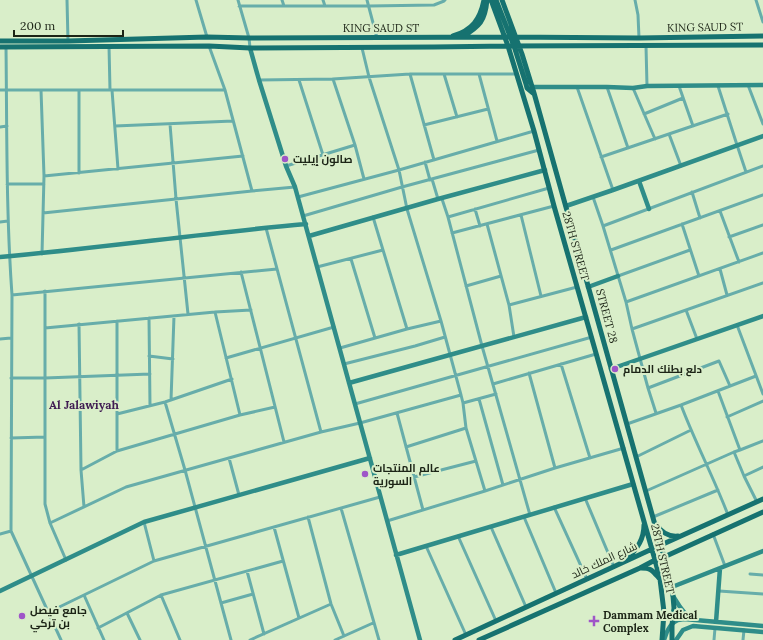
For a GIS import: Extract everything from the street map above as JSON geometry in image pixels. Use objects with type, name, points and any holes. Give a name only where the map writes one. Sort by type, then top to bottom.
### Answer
[{"type":"main road","points":[[446,38],[468,29],[475,22],[480,15],[484,0]]},
{"type":"main road","points":[[462,37],[480,23],[485,14],[487,0]]},
{"type":"main road","name":"28TH STREET","points":[[491,0],[511,37],[514,46],[517,74],[540,150],[554,206],[633,484],[644,518],[660,579],[664,612],[663,640]]},
{"type":"main road","points":[[496,0],[514,46]]},
{"type":"main road","points":[[502,0],[511,37]]},
{"type":"main road","name":"KING SAUD ST","points":[[0,41],[207,38],[639,38],[763,36]]},
{"type":"main road","name":"KING SAUD ST","points":[[3,47],[209,46],[250,48],[362,48],[514,46],[763,46]]},
{"type":"main road","name":"STREET 28","points":[[514,46],[526,84],[528,88],[533,90],[626,424],[654,518],[672,587],[674,608],[672,640]]},
{"type":"main road","name":"شارع الملك خالد","points":[[455,640],[614,566],[763,500]]},
{"type":"main road","name":"شارع الملك خالد","points":[[479,640],[763,512]]},
{"type":"main road","points":[[620,564],[637,549],[644,531],[644,518]]},
{"type":"main road","points":[[654,518],[660,529],[666,535],[673,537],[683,536]]},
{"type":"main road","points":[[667,569],[670,555],[675,552]]},
{"type":"main road","points":[[640,568],[648,568],[652,570],[660,579]]},
{"type":"street","points":[[67,0],[68,41]]},
{"type":"street","points":[[196,0],[207,38]]},
{"type":"street","points":[[238,0],[259,80],[286,166],[296,187],[420,640]]},
{"type":"street","points":[[282,0],[284,6]]},
{"type":"street","points":[[323,0],[325,6]]},
{"type":"street","points":[[367,0],[377,38]]},
{"type":"street","points":[[239,6],[434,5],[444,0]]},
{"type":"street","points":[[636,0],[639,38]]},
{"type":"street","points":[[756,0],[763,22]]},
{"type":"street","points":[[109,46],[111,90],[118,169]]},
{"type":"street","points":[[209,46],[225,90],[252,191]]},
{"type":"street","points":[[646,46],[647,86]]},
{"type":"street","points":[[3,47],[7,90],[7,184],[9,256],[12,295],[11,531],[61,640]]},
{"type":"street","points":[[362,48],[369,77],[399,170],[407,209],[456,375],[463,403],[466,428],[485,491]]},
{"type":"street","points":[[259,80],[333,79],[410,74],[517,74]]},
{"type":"street","points":[[410,74],[434,160]]},
{"type":"street","points":[[444,74],[457,117]]},
{"type":"street","points":[[478,74],[497,141]]},
{"type":"street","points":[[333,79],[355,145],[364,179]]},
{"type":"street","points":[[299,80],[322,154]]},
{"type":"street","points":[[748,85],[763,124]]},
{"type":"street","points":[[533,90],[577,87],[633,88],[647,86],[763,85]]},
{"type":"street","points":[[679,86],[693,126]]},
{"type":"street","points":[[718,86],[746,172]]},
{"type":"street","points":[[577,87],[613,190]]},
{"type":"street","points":[[607,87],[628,148]]},
{"type":"street","points":[[633,88],[655,139]]},
{"type":"street","points":[[0,90],[225,90]]},
{"type":"street","points":[[41,90],[44,176],[42,254]]},
{"type":"street","points":[[79,90],[80,173]]},
{"type":"street","points":[[644,114],[683,98]]},
{"type":"street","points":[[424,125],[488,109]]},
{"type":"street","points":[[601,157],[728,114]]},
{"type":"street","points":[[115,126],[233,121]]},
{"type":"street","points":[[170,124],[188,314]]},
{"type":"street","points":[[0,127],[7,126]]},
{"type":"street","points":[[298,197],[534,131]]},
{"type":"street","points":[[669,134],[681,166]]},
{"type":"street","points":[[566,206],[763,136]]},
{"type":"street","points":[[286,166],[355,145]]},
{"type":"street","points":[[303,216],[402,187],[540,150]]},
{"type":"street","points":[[44,176],[243,156]]},
{"type":"street","points":[[425,162],[431,180],[448,217],[482,346],[530,515]]},
{"type":"street","points":[[603,226],[763,166]]},
{"type":"street","points":[[309,236],[545,170]]},
{"type":"street","points":[[639,181],[649,209]]},
{"type":"street","points":[[7,184],[44,184]]},
{"type":"street","points":[[43,213],[296,187]]},
{"type":"street","points":[[448,217],[549,188]]},
{"type":"street","points":[[692,192],[700,218]]},
{"type":"street","points":[[611,250],[763,195]]},
{"type":"street","points":[[593,197],[611,250],[656,413]]},
{"type":"street","points":[[452,233],[554,206]]},
{"type":"street","points":[[475,209],[480,226]]},
{"type":"street","points":[[720,211],[739,262]]},
{"type":"street","points":[[521,215],[541,296]]},
{"type":"street","points":[[373,218],[407,329]]},
{"type":"street","points":[[0,222],[8,221]]},
{"type":"street","points":[[0,257],[42,254],[306,224]]},
{"type":"street","points":[[487,224],[509,304],[514,337]]},
{"type":"street","points":[[682,224],[699,276]]},
{"type":"street","points":[[729,237],[763,225]]},
{"type":"street","points":[[266,228],[320,432]]},
{"type":"street","points":[[317,267],[383,250]]},
{"type":"street","points":[[588,286],[690,250]]},
{"type":"street","points":[[626,302],[763,253]]},
{"type":"street","points":[[351,259],[375,338]]},
{"type":"street","points":[[12,295],[277,269]]},
{"type":"street","points":[[720,269],[727,295]]},
{"type":"street","points":[[241,272],[284,442]]},
{"type":"street","points":[[466,286],[501,276]]},
{"type":"street","points":[[632,329],[763,283]]},
{"type":"street","points":[[509,304],[577,287]]},
{"type":"street","points":[[44,291],[45,504],[50,523],[66,560]]},
{"type":"street","points":[[45,328],[188,314],[251,310]]},
{"type":"street","points":[[686,310],[697,339]]},
{"type":"street","points":[[215,312],[240,415]]},
{"type":"street","points":[[171,400],[174,316]]},
{"type":"street","points":[[611,369],[763,316]]},
{"type":"street","points":[[349,382],[586,317]]},
{"type":"street","points":[[149,318],[150,406]]},
{"type":"street","points":[[117,321],[117,450]]},
{"type":"street","points":[[340,348],[441,321]]},
{"type":"street","points":[[80,324],[81,470],[84,507]]},
{"type":"street","points":[[737,325],[763,393]]},
{"type":"street","points":[[226,358],[334,327]]},
{"type":"street","points":[[344,364],[445,337]]},
{"type":"street","points":[[355,404],[592,337]]},
{"type":"street","points":[[0,339],[12,338]]},
{"type":"street","points":[[493,384],[596,354]]},
{"type":"street","points":[[149,356],[173,359]]},
{"type":"street","points":[[648,388],[719,361],[730,386]]},
{"type":"street","points":[[561,364],[590,458]]},
{"type":"street","points":[[528,373],[555,468]]},
{"type":"street","points":[[11,378],[150,374]]},
{"type":"street","points":[[626,424],[681,405],[756,376]]},
{"type":"street","points":[[117,414],[165,402],[232,379]]},
{"type":"street","points":[[718,391],[740,450]]},
{"type":"street","points":[[463,403],[496,394]]},
{"type":"street","points":[[50,523],[126,487],[320,432],[360,423],[461,395]]},
{"type":"street","points":[[479,399],[503,485]]},
{"type":"street","points":[[727,416],[763,401]]},
{"type":"street","points":[[165,402],[186,470],[231,640]]},
{"type":"street","points":[[681,405],[728,515]]},
{"type":"street","points":[[81,470],[117,450],[240,415],[275,407]]},
{"type":"street","points":[[397,413],[423,510]]},
{"type":"street","points":[[406,447],[466,428]]},
{"type":"street","points":[[636,457],[691,430]]},
{"type":"street","points":[[11,438],[45,437]]},
{"type":"street","points":[[646,491],[734,452],[763,441]]},
{"type":"street","points":[[387,521],[624,448]]},
{"type":"street","points":[[734,452],[757,502]]},
{"type":"street","points":[[229,458],[239,495]]},
{"type":"street","points":[[0,590],[144,522],[370,458]]},
{"type":"street","points":[[414,477],[476,461]]},
{"type":"street","points":[[744,476],[763,467]]},
{"type":"street","points":[[396,555],[633,484]]},
{"type":"street","points":[[654,518],[718,490]]},
{"type":"street","points":[[49,612],[154,561],[380,497]]},
{"type":"street","points":[[585,498],[614,566]]},
{"type":"street","points":[[554,507],[587,579]]},
{"type":"street","points":[[341,508],[378,640]]},
{"type":"street","points":[[308,517],[330,604],[344,636]]},
{"type":"street","points":[[524,517],[556,593]]},
{"type":"street","points":[[144,522],[154,561]]},
{"type":"street","points":[[491,526],[526,607]]},
{"type":"street","points":[[274,527],[298,618]]},
{"type":"street","points":[[0,534],[11,531]]},
{"type":"street","points":[[713,534],[723,567],[716,622]]},
{"type":"street","points":[[458,536],[496,621]]},
{"type":"street","points":[[426,546],[466,635]]},
{"type":"street","points":[[672,587],[763,551]]},
{"type":"street","points":[[98,628],[161,595],[284,561]]},
{"type":"street","points":[[247,571],[264,634]]},
{"type":"street","points":[[750,574],[763,575]]},
{"type":"street","points":[[719,591],[763,594]]},
{"type":"street","points":[[221,603],[253,594]]},
{"type":"street","points":[[84,595],[104,640]]},
{"type":"street","points":[[161,595],[180,640]]},
{"type":"street","points":[[673,596],[687,616],[698,620]]},
{"type":"street","points":[[250,640],[330,604]]},
{"type":"street","points":[[128,612],[140,640]]},
{"type":"street","points":[[663,640],[672,625],[678,620],[684,619],[763,626]]},
{"type":"street","points":[[335,640],[373,623]]},
{"type":"street","points":[[676,640],[683,630],[693,626],[763,632]]},
{"type":"street","points":[[714,640],[715,628]]},
{"type":"street","points":[[743,640],[744,630]]},
{"type":"place","name":"صالون إيليت","points":[[285,159]]},
{"type":"place","name":"دلع بطنك الدمام","points":[[615,369]]},
{"type":"place","name":"عالم المنتجات السورية","points":[[365,474]]},
{"type":"place","name":"جامع فيصل بن تركي","points":[[22,616]]},
{"type":"place","name":"Dammam Medical Complex","points":[[594,621]]},
{"type":"district","name":"Al Jalawiyah","points":[[84,405]]}]
